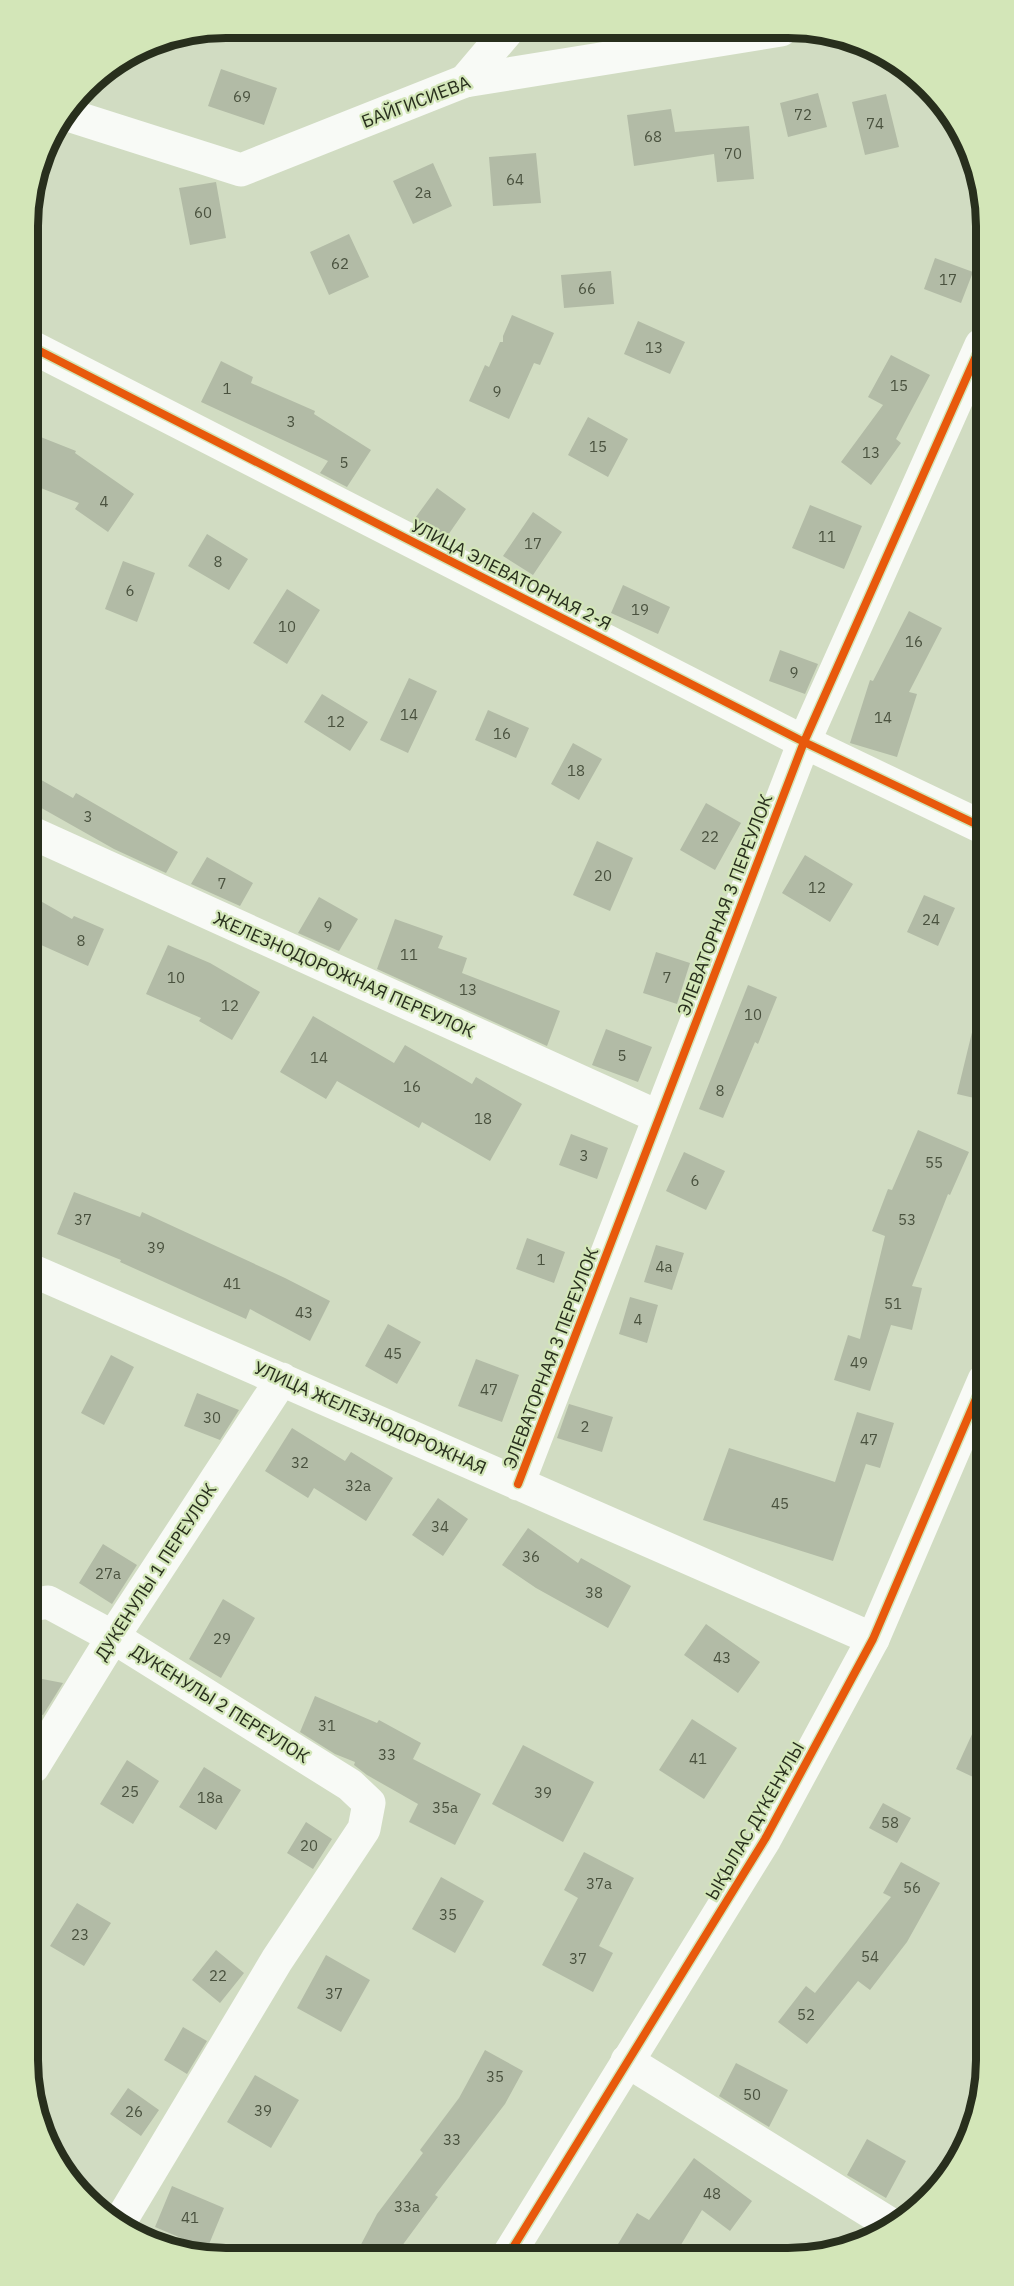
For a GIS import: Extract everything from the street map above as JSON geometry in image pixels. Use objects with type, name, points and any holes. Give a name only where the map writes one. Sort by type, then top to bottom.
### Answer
[{"type":"street","points":[[465,81],[502,37]]},
{"type":"street","name":"БАЙГИСИЕВА","points":[[72,116],[241,170],[465,81],[738,37]]},
{"type":"street","name":"УЛИЦА ЭЛЕВАТОРНАЯ 2-Я","points":[[38,350],[804,742],[976,824]]},
{"type":"street","name":"ЭЛЕВАТОРНАЯ 3 ПЕРЕУЛОК","points":[[518,1484],[804,742],[976,356]]},
{"type":"street","name":"ЖЕЛЕЗНОДОРОЖНАЯ ПЕРЕУЛОК","points":[[38,835],[659,1118]]},
{"type":"street","name":"УЛИЦА ЖЕЛЕЗНОДОРОЖНАЯ","points":[[37,1273],[873,1639]]},
{"type":"street","name":"ДУКЕНУЛЫ 1 ПЕРЕУЛОК","points":[[37,1760],[113,1637],[282,1379]]},
{"type":"street","name":"ЫҚЫЛАС ДҮКЕНҰЛЫ","points":[[513,2248],[765,1839],[873,1639],[976,1399]]},
{"type":"street","name":"ДУКЕНУЛЫ 2 ПЕРЕУЛОК","points":[[37,1604],[48,1602],[113,1637],[350,1785],[369,1803],[364,1829],[277,1960],[122,2218]]},
{"type":"street","points":[[627,2061],[886,2221]]},
{"type":"building","points":[[221,69],[277,88],[264,125],[208,106]]},
{"type":"building","points":[[818,93],[827,127],[788,137],[780,103]]},
{"type":"building","points":[[886,94],[899,147],[865,155],[852,102]]},
{"type":"building","points":[[671,109],[675,132],[749,126],[754,179],[717,182],[714,154],[634,166],[627,115]]},
{"type":"building","points":[[536,153],[541,203],[493,206],[489,157]]},
{"type":"building","points":[[433,163],[452,206],[413,224],[393,181]]},
{"type":"building","points":[[216,182],[226,238],[190,245],[179,188]]},
{"type":"building","points":[[349,234],[369,277],[329,295],[310,252]]},
{"type":"building","points":[[935,258],[973,272],[961,303],[924,289]]},
{"type":"building","points":[[611,271],[614,304],[564,308],[561,275]]},
{"type":"building","points":[[512,315],[554,333],[540,365],[534,363],[509,419],[469,401],[485,365],[489,367],[500,342],[503,342],[503,336]]},
{"type":"building","points":[[638,321],[685,342],[670,374],[624,354]]},
{"type":"building","points":[[891,355],[930,375],[896,439],[901,443],[871,485],[841,462],[883,405],[868,397]]},
{"type":"building","points":[[221,361],[253,377],[251,383],[315,411],[314,414],[371,450],[347,487],[320,473],[328,461],[201,402]]},
{"type":"building","points":[[588,417],[628,439],[608,477],[568,455]]},
{"type":"building","points":[[38,436],[76,451],[75,453],[134,494],[108,532],[75,509],[79,503],[38,487]]},
{"type":"building","points":[[437,488],[466,509],[446,538],[413,521]]},
{"type":"building","points":[[810,505],[862,526],[844,569],[792,548]]},
{"type":"building","points":[[533,512],[562,532],[533,575],[503,556]]},
{"type":"building","points":[[207,534],[248,559],[229,590],[188,566]]},
{"type":"building","points":[[123,561],[155,573],[137,622],[105,609]]},
{"type":"building","points":[[623,585],[670,607],[658,634],[611,613]]},
{"type":"building","points":[[287,589],[320,610],[287,664],[253,643]]},
{"type":"building","points":[[909,611],[942,628],[909,692],[917,694],[897,757],[850,743],[870,680],[873,681]]},
{"type":"building","points":[[780,650],[818,664],[805,694],[769,681]]},
{"type":"building","points":[[409,678],[437,691],[408,753],[380,740]]},
{"type":"building","points":[[322,694],[368,722],[350,751],[304,722]]},
{"type":"building","points":[[488,710],[529,728],[516,758],[475,740]]},
{"type":"building","points":[[573,743],[602,759],[579,800],[551,784]]},
{"type":"building","points":[[38,778],[73,798],[76,793],[178,852],[166,873],[114,849],[38,806]]},
{"type":"building","points":[[706,803],[741,823],[715,870],[680,850]]},
{"type":"building","points":[[597,841],[633,858],[610,911],[573,895]]},
{"type":"building","points":[[805,855],[853,884],[830,922],[782,893]]},
{"type":"building","points":[[207,857],[253,883],[240,906],[191,884]]},
{"type":"building","points":[[924,895],[955,908],[938,946],[907,932]]},
{"type":"building","points":[[319,897],[358,919],[339,951],[298,933]]},
{"type":"building","points":[[38,899],[72,919],[74,916],[104,929],[88,966],[38,943]]},
{"type":"building","points":[[395,919],[443,936],[438,948],[467,958],[462,973],[560,1011],[547,1046],[377,969]]},
{"type":"building","points":[[168,945],[210,963],[260,992],[232,1040],[199,1021],[201,1018],[146,994]]},
{"type":"building","points":[[656,952],[690,963],[677,1004],[643,993]]},
{"type":"building","points":[[748,985],[777,997],[758,1044],[755,1042],[723,1118],[699,1109]]},
{"type":"building","points":[[313,1016],[394,1063],[405,1045],[472,1084],[476,1077],[522,1104],[490,1161],[422,1122],[419,1128],[337,1081],[326,1099],[280,1072]]},
{"type":"building","points":[[974,1024],[976,1024],[976,1098],[957,1094]]},
{"type":"building","points":[[606,1029],[652,1047],[638,1082],[592,1065]]},
{"type":"building","points":[[918,1130],[969,1152],[950,1195],[948,1194],[912,1286],[922,1288],[912,1330],[891,1325],[870,1391],[834,1380],[848,1335],[860,1339],[885,1236],[872,1231],[888,1189],[892,1190]]},
{"type":"building","points":[[571,1134],[608,1148],[597,1179],[559,1165]]},
{"type":"building","points":[[684,1152],[725,1171],[706,1210],[666,1191]]},
{"type":"building","points":[[74,1192],[140,1217],[142,1212],[330,1301],[310,1341],[250,1309],[246,1319],[120,1262],[121,1260],[57,1234]]},
{"type":"building","points":[[527,1238],[565,1252],[554,1283],[516,1269]]},
{"type":"building","points":[[656,1245],[684,1253],[672,1290],[644,1282]]},
{"type":"building","points":[[630,1297],[658,1305],[647,1343],[619,1334]]},
{"type":"building","points":[[388,1324],[421,1342],[397,1384],[365,1366]]},
{"type":"building","points":[[111,1355],[134,1367],[104,1425],[81,1413]]},
{"type":"building","points":[[476,1359],[519,1375],[502,1422],[458,1406]]},
{"type":"building","points":[[197,1393],[239,1410],[220,1440],[184,1426]]},
{"type":"building","points":[[569,1404],[613,1417],[602,1452],[557,1438]]},
{"type":"building","points":[[857,1412],[894,1423],[880,1468],[866,1464],[833,1561],[703,1520],[729,1448],[835,1482]]},
{"type":"building","points":[[292,1428],[345,1461],[351,1452],[393,1478],[366,1521],[314,1488],[308,1498],[265,1471]]},
{"type":"building","points":[[438,1498],[468,1519],[443,1556],[412,1535]]},
{"type":"building","points":[[528,1528],[578,1563],[581,1558],[631,1586],[608,1628],[536,1588],[502,1565]]},
{"type":"building","points":[[103,1544],[137,1565],[112,1604],[79,1583]]},
{"type":"building","points":[[223,1599],[255,1618],[221,1678],[189,1659]]},
{"type":"building","points":[[706,1624],[760,1662],[738,1693],[684,1655]]},
{"type":"building","points":[[37,1678],[63,1683],[43,1715],[37,1714]]},
{"type":"building","points":[[315,1696],[377,1723],[379,1720],[421,1743],[413,1759],[481,1794],[455,1845],[409,1822],[418,1804],[367,1775],[354,1765],[355,1762],[335,1754],[300,1732]]},
{"type":"building","points":[[692,1719],[737,1748],[704,1799],[659,1770]]},
{"type":"building","points":[[976,1726],[976,1778],[956,1769]]},
{"type":"building","points":[[523,1745],[594,1782],[563,1842],[492,1804]]},
{"type":"building","points":[[127,1760],[159,1781],[133,1824],[100,1804]]},
{"type":"building","points":[[204,1767],[241,1790],[216,1830],[179,1807]]},
{"type":"building","points":[[883,1803],[911,1818],[897,1843],[869,1828]]},
{"type":"building","points":[[306,1822],[332,1839],[313,1869],[287,1853]]},
{"type":"building","points":[[584,1852],[634,1878],[599,1946],[613,1953],[593,1992],[542,1965],[578,1898],[564,1890]]},
{"type":"building","points":[[901,1862],[940,1883],[907,1942],[870,1990],[858,1981],[807,2044],[778,2022],[806,1986],[815,1993],[891,1897],[883,1893]]},
{"type":"building","points":[[441,1877],[484,1901],[455,1953],[412,1929]]},
{"type":"building","points":[[77,1903],[111,1923],[84,1966],[50,1946]]},
{"type":"building","points":[[216,1950],[244,1973],[220,2003],[192,1980]]},
{"type":"building","points":[[326,1955],[370,1980],[341,2032],[297,2008]]},
{"type":"building","points":[[183,2027],[207,2041],[187,2074],[164,2060]]},
{"type":"building","points":[[485,2050],[523,2071],[505,2104],[435,2195],[438,2197],[400,2248],[359,2248],[377,2214],[423,2153],[420,2150],[459,2098]]},
{"type":"building","points":[[736,2063],[788,2090],[769,2127],[719,2096]]},
{"type":"building","points":[[255,2075],[299,2100],[271,2148],[227,2122]]},
{"type":"building","points":[[128,2088],[159,2110],[141,2136],[110,2114]]},
{"type":"building","points":[[867,2139],[906,2161],[886,2198],[847,2175]]},
{"type":"building","points":[[694,2158],[752,2201],[730,2231],[702,2210],[679,2248],[625,2248],[618,2244],[637,2213],[649,2220]]},
{"type":"building","points":[[172,2186],[224,2208],[208,2247],[155,2227]]},
{"type":"cycle path","points":[[38,350],[804,742],[976,824]]},
{"type":"cycle path","points":[[518,1484],[804,742],[976,356]]},
{"type":"cycle path","points":[[513,2248],[765,1839],[873,1639],[976,1399]]}]
